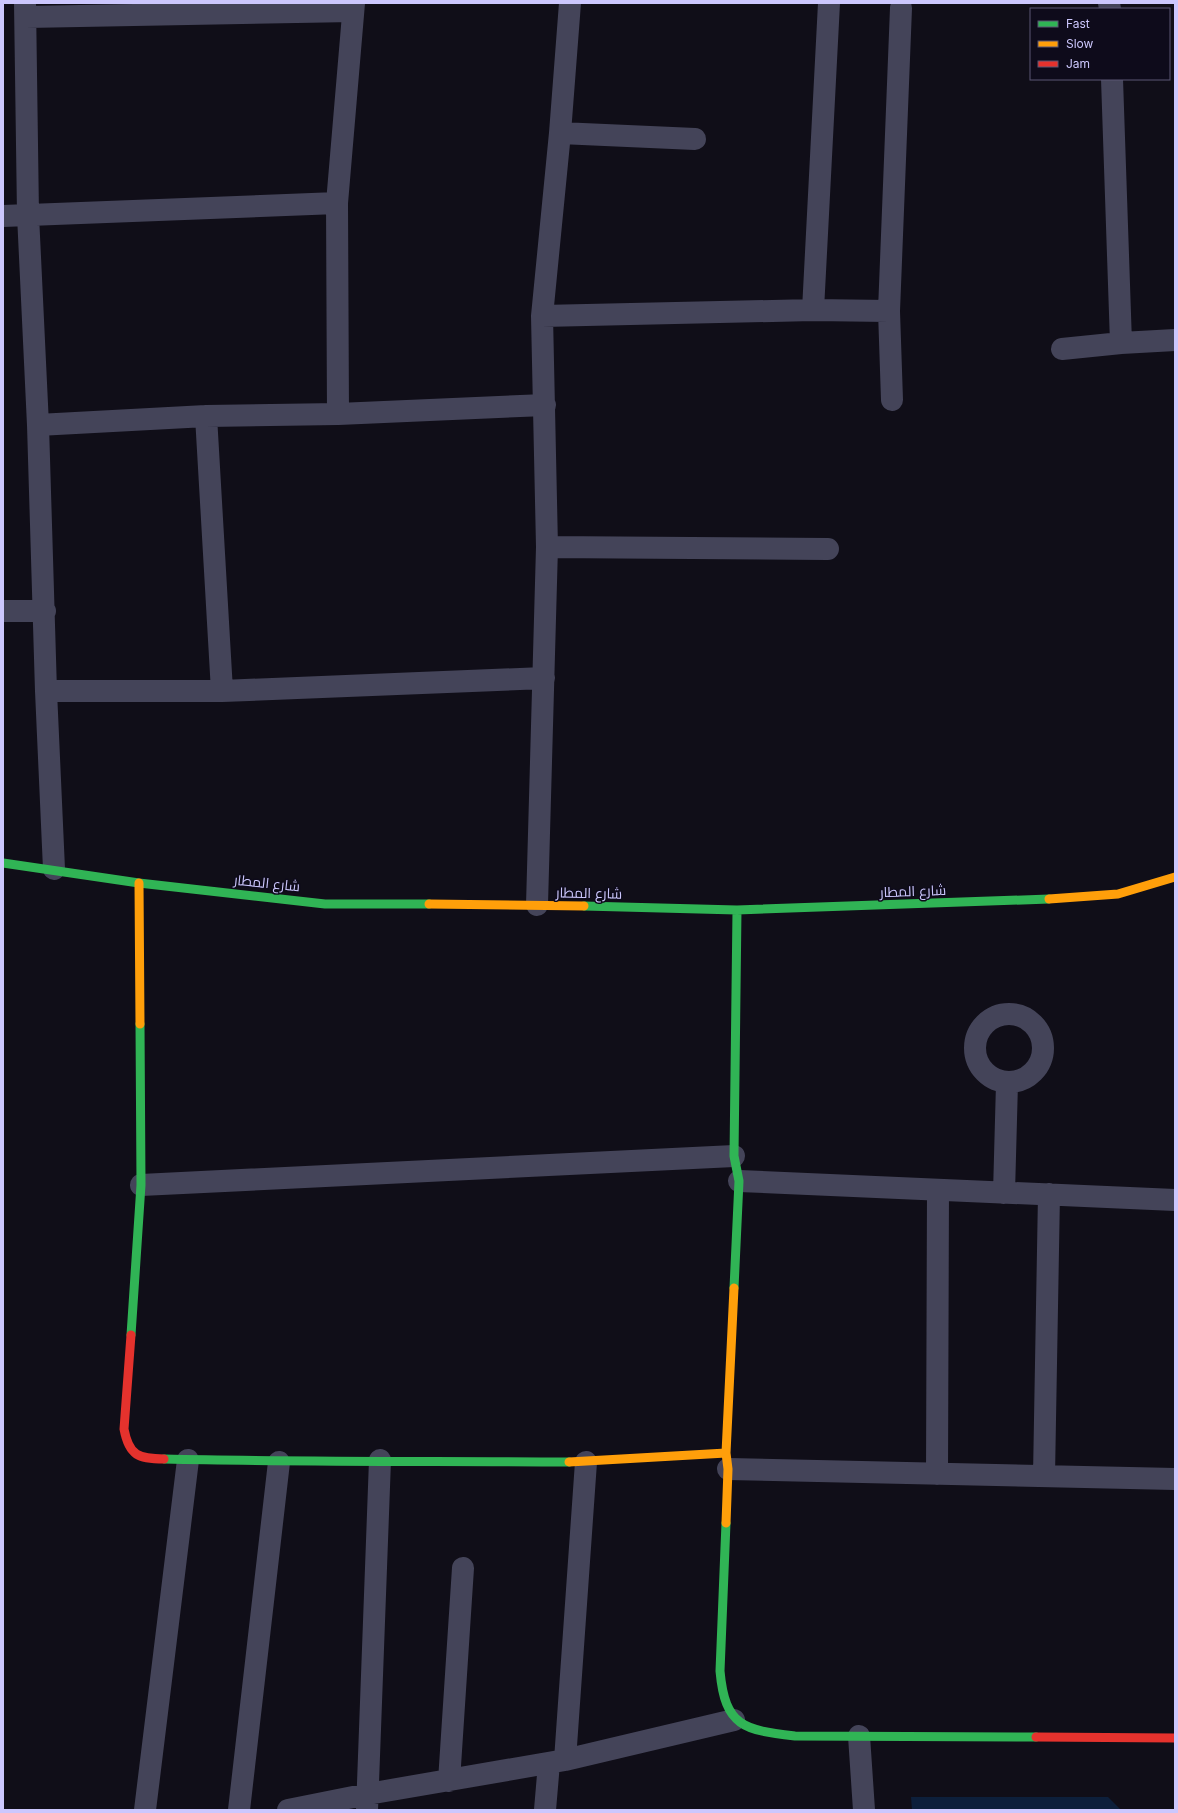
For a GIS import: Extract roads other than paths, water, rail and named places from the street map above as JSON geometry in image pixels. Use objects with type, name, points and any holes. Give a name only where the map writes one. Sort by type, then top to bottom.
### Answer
[{"type":"street","points":[[537,905],[547,547],[542,316],[560,132],[570,3]]},
{"type":"street","points":[[813,310],[829,3]]},
{"type":"street","points":[[54,869],[46,691],[38,425],[28,215],[26,10],[353,7],[337,203],[338,414]]},
{"type":"street","points":[[892,400],[889,312],[901,8]]},
{"type":"street","points":[[1112,80],[1121,343]]},
{"type":"street","points":[[560,132],[695,139]]},
{"type":"street","points":[[3,216],[337,203]]},
{"type":"street","points":[[542,316],[813,310],[889,312]]},
{"type":"street","points":[[1062,349],[1121,343],[1175,340]]},
{"type":"street","points":[[38,425],[206,416],[338,414],[545,405]]},
{"type":"street","points":[[206,416],[222,691]]},
{"type":"street","points":[[547,547],[828,549]]},
{"type":"street","points":[[3,611],[44,611]]},
{"type":"street","points":[[46,691],[222,691],[544,678]]},
{"type":"street","name":"شارع المطار","points":[[3,863],[54,869],[139,883],[325,904],[537,905],[737,910],[1028,901],[1118,894],[1175,877]]},
{"type":"street","points":[[139,883],[141,1185],[124,1429],[126,1443],[134,1455],[145,1459],[279,1462],[380,1460],[586,1462],[727,1461],[937,1474],[1175,1479]]},
{"type":"street","points":[[734,1720],[724,1699],[720,1671],[739,1181],[734,1156],[737,910]]},
{"type":"street","points":[[1004,1193],[1007,1083]]},
{"type":"street","points":[[141,1185],[734,1156]]},
{"type":"street","points":[[739,1181],[1175,1200]]},
{"type":"street","points":[[937,1474],[938,1190]]},
{"type":"street","points":[[1044,1476],[1049,1194]]},
{"type":"street","points":[[145,1810],[188,1460]]},
{"type":"street","points":[[368,1802],[380,1460]]},
{"type":"street","points":[[240,1810],[279,1462]]},
{"type":"street","points":[[545,1810],[557,1762],[586,1462]]},
{"type":"street","points":[[449,1782],[463,1568]]},
{"type":"street","points":[[288,1810],[368,1802],[449,1782],[557,1762],[734,1720],[758,1731],[795,1736],[1175,1738]]},
{"type":"street","points":[[859,1736],[864,1810]]},
{"type":"water","points":[[911,1797],[1108,1797],[1121,1810],[912,1810]]}]
